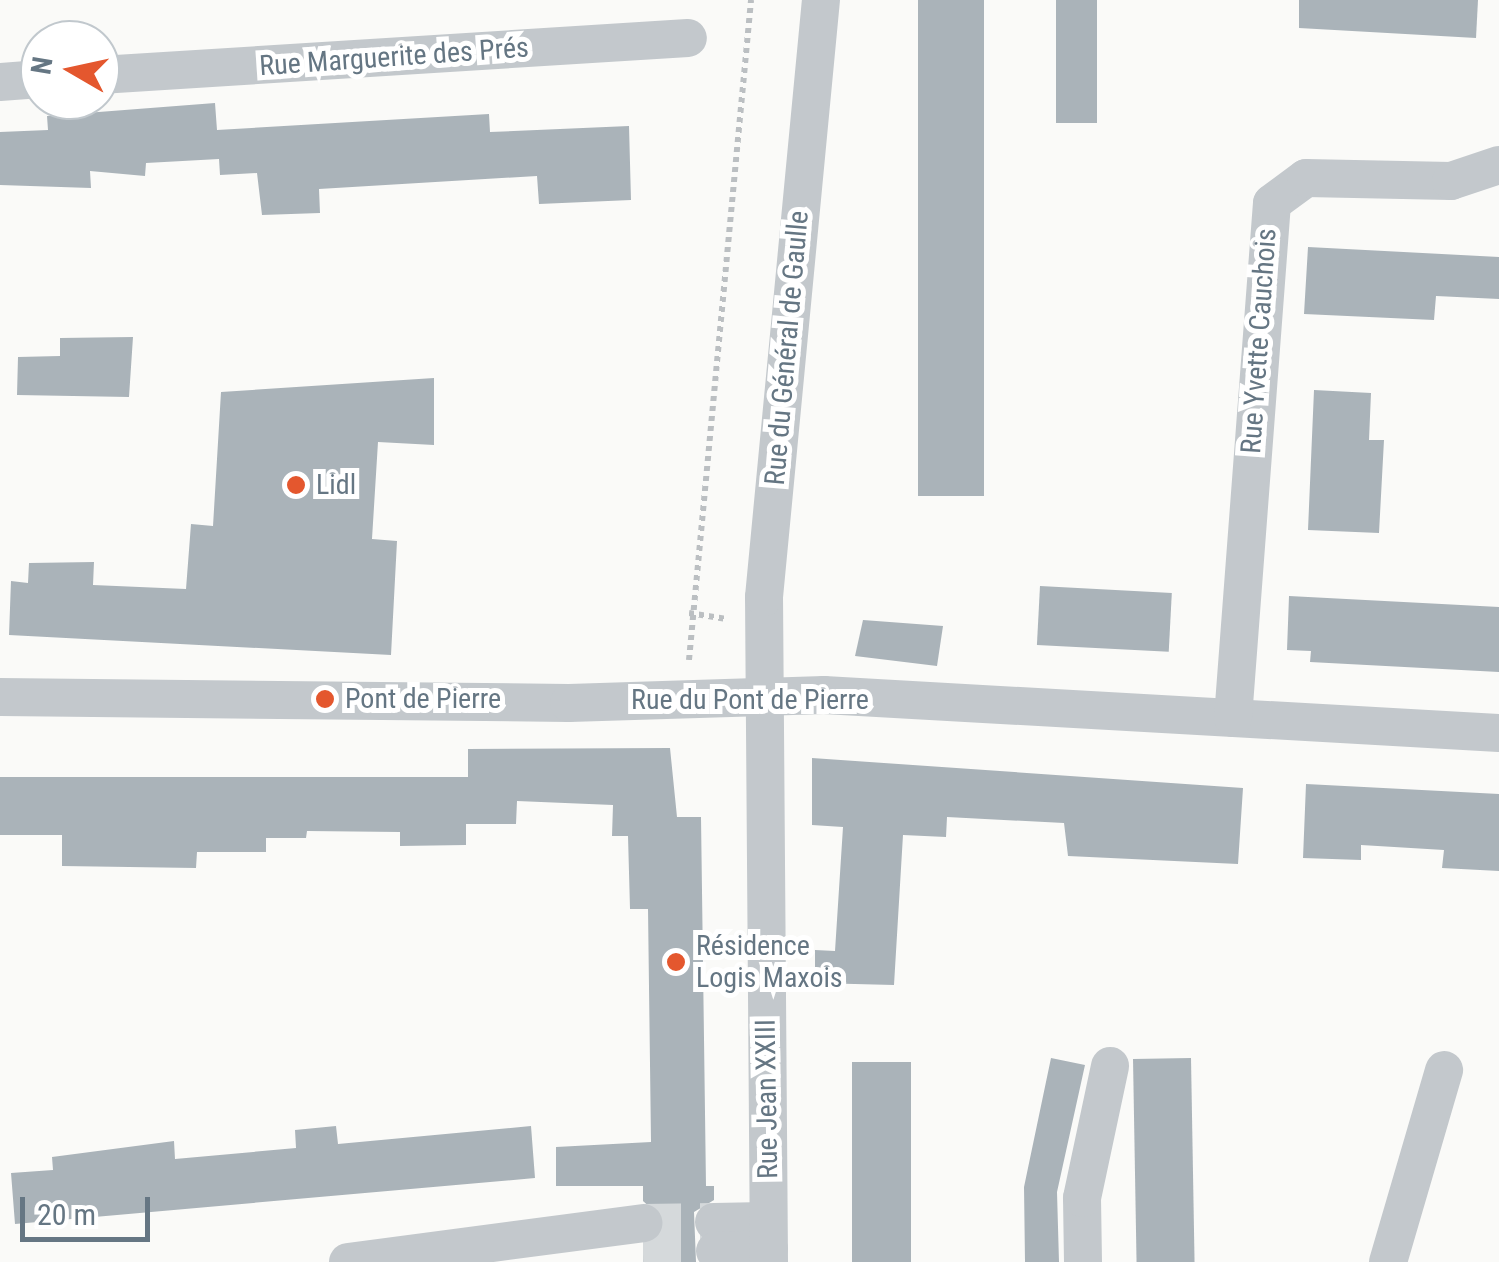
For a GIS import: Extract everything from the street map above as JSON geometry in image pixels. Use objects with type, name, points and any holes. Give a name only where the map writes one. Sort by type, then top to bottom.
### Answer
[{"type":"street","name":"Rue du Général de Gaulle","points":[[763,696],[764,597],[821,0]]},
{"type":"street","name":"Rue Marguerite des Prés","points":[[120,74],[688,38]]},
{"type":"street","name":"Rue Yvette Cauchois","points":[[1233,718],[1272,203],[1306,178],[1450,181],[1499,166]]},
{"type":"street","name":"Rue du Pont de Pierre","points":[[0,697],[569,703],[763,696],[1499,733]]},
{"type":"street","name":"Rue Jean XXIII","points":[[763,696],[769,1244]]},
{"type":"street","points":[[1083,1262],[1082,1198],[1110,1066]]},
{"type":"street","points":[[1388,1262],[1444,1070]]},
{"type":"street","points":[[715,1237],[769,1244]]},
{"type":"street","points":[[348,1262],[643,1238]]},
{"type":"path","points":[[689,613],[751,0]]},
{"type":"building","points":[[918,0],[984,0],[984,496],[918,496]]},
{"type":"building","points":[[1056,0],[1097,0],[1097,123],[1056,123]]},
{"type":"building","points":[[1299,0],[1478,0],[1476,38],[1299,28]]},
{"type":"building","points":[[215,103],[217,130],[489,114],[490,132],[629,126],[631,200],[539,204],[537,176],[319,189],[320,213],[262,215],[257,173],[220,175],[219,159],[146,163],[145,176],[90,171],[91,188],[0,185],[0,132],[48,130],[47,120],[120,120],[120,110]]},
{"type":"building","points":[[1308,247],[1499,257],[1499,299],[1436,296],[1434,320],[1304,314]]},
{"type":"building","points":[[133,337],[129,397],[17,395],[18,357],[60,356],[60,338]]},
{"type":"building","name":"Lidl","points":[[434,378],[434,445],[378,442],[372,539],[397,541],[391,655],[9,635],[11,581],[28,583],[29,563],[94,562],[93,585],[186,589],[191,524],[213,526],[221,392]]},
{"type":"building","points":[[1314,390],[1371,393],[1369,440],[1384,440],[1379,533],[1308,530]]},
{"type":"building","points":[[1040,586],[1172,593],[1169,652],[1037,645]]},
{"type":"building","points":[[1289,596],[1499,607],[1499,672],[1310,662],[1311,651],[1287,650]]},
{"type":"building","points":[[863,620],[943,626],[937,666],[855,656]]},
{"type":"building","points":[[670,748],[677,817],[701,817],[706,1186],[714,1186],[714,1200],[694,1212],[696,1262],[643,1262],[643,1246],[665,1221],[643,1201],[643,1186],[556,1186],[556,1147],[651,1142],[648,909],[630,909],[628,836],[612,836],[613,805],[517,801],[516,824],[466,824],[466,845],[400,846],[400,832],[307,831],[306,838],[266,838],[266,852],[197,852],[196,868],[62,866],[62,835],[0,835],[0,777],[468,777],[468,749]]},
{"type":"building","points":[[812,758],[1243,788],[1238,864],[1068,856],[1064,823],[947,817],[946,837],[903,835],[894,985],[815,983],[815,950],[835,951],[843,827],[812,825]]},
{"type":"building","points":[[1306,784],[1499,794],[1499,871],[1442,868],[1444,850],[1361,845],[1361,860],[1303,858]]},
{"type":"building","points":[[1051,1058],[1085,1065],[1057,1192],[1059,1262],[1025,1262],[1024,1187]]},
{"type":"building","points":[[1191,1058],[1195,1262],[1137,1262],[1133,1059]]},
{"type":"building","points":[[852,1062],[911,1062],[911,1262],[852,1262]]},
{"type":"building","points":[[336,1126],[338,1144],[531,1126],[535,1178],[15,1224],[11,1173],[53,1170],[52,1157],[174,1141],[175,1159],[296,1148],[295,1130]]},
{"type":"tunnel","points":[[643,1223],[714,1222]]},
{"type":"tunnel","points":[[643,1252],[715,1251]]},
{"type":"place","name":"Lidl","points":[[296,485]]},
{"type":"place","name":"Pont de Pierre","points":[[325,699]]},
{"type":"place","name":"Résidence Logis Maxois","points":[[676,962]]}]
